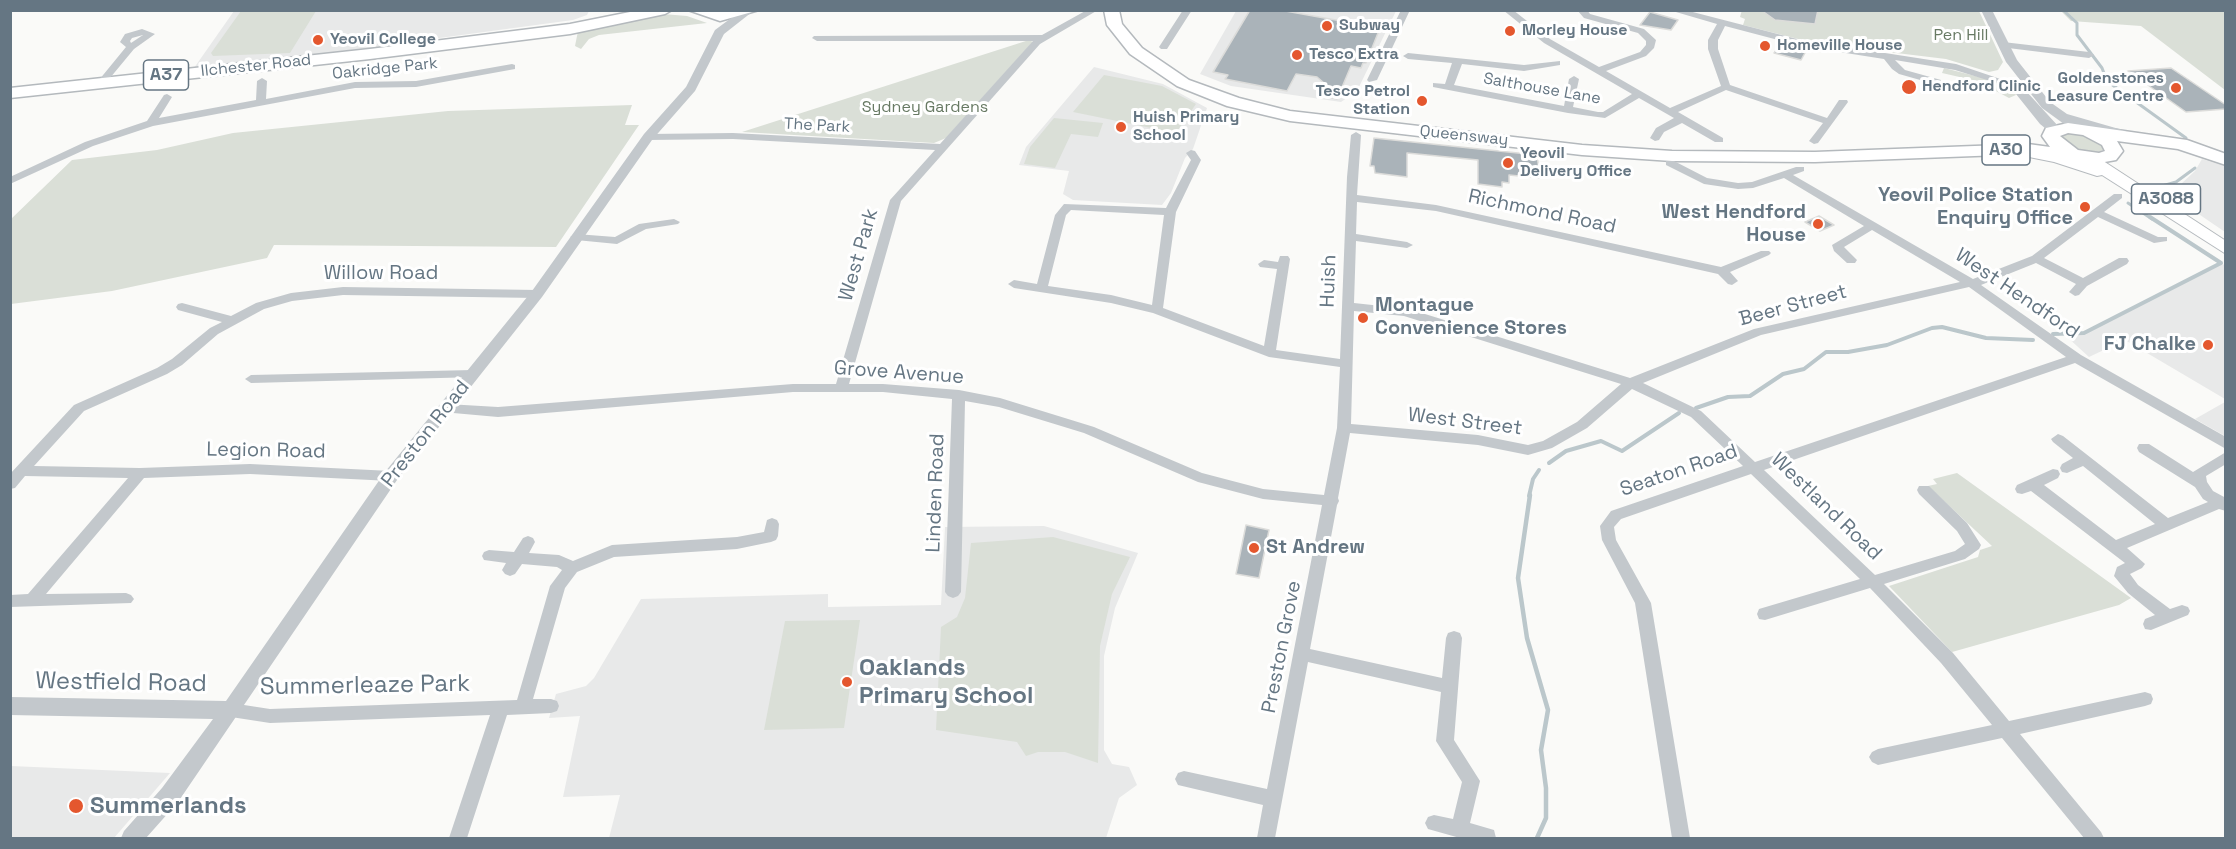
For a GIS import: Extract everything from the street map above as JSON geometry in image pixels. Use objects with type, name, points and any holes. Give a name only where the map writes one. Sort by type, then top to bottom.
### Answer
[{"type":"highway","name":"Queensway","points":[[1111,10],[1115,25],[1131,46],[1146,60],[1183,83],[1233,102],[1290,116],[1582,150],[1672,156],[1815,157],[2002,150],[2105,157],[2114,152],[2148,147],[2206,153]]},
{"type":"highway","name":"Queensway","points":[[1122,10],[1129,27],[1142,44],[1162,61],[1192,78],[1251,100],[1325,114],[1581,142],[1708,150],[1802,150],[1997,142],[2054,131],[2087,131],[2188,145],[2206,153]]},
{"type":"highway","name":"Ilchester Road","points":[[10,93],[370,54],[570,29],[661,11],[697,11]]},
{"type":"highway","name":"A37","points":[[697,11],[716,24],[750,11]]},
{"type":"highway","points":[[2054,131],[2051,136],[2057,144],[2078,154]]},
{"type":"highway","points":[[2087,131],[2109,142],[2114,152]]},
{"type":"highway","points":[[2206,153],[2226,160]]},
{"type":"main road","points":[[2002,150],[2066,159],[2123,191]]},
{"type":"main road","name":"A3088","points":[[2114,152],[2137,180],[2226,238]]},
{"type":"main road","name":"A3088","points":[[2078,154],[2123,191],[2226,249]]},
{"type":"street","points":[[941,147],[1043,38],[1094,10]]},
{"type":"street","points":[[1164,47],[1188,10]]},
{"type":"street","points":[[1372,80],[1406,10]]},
{"type":"street","points":[[1581,10],[1587,16],[1646,33],[1651,40],[1651,46],[1643,54],[1597,71]]},
{"type":"street","points":[[1673,10],[1801,43],[1956,67],[2018,81],[2054,112],[2087,131]]},
{"type":"street","points":[[1986,10],[2012,62],[2018,66],[2018,81],[2044,121],[2054,131]]},
{"type":"street","points":[[1512,16],[1637,95],[1719,140]]},
{"type":"street","name":"Preston Road","points":[[132,838],[170,795],[231,710],[391,476],[447,410],[472,374],[537,294],[648,137],[690,88],[716,24]]},
{"type":"street","points":[[1722,24],[1713,40],[1713,49],[1726,87]]},
{"type":"street","points":[[817,38],[1043,38]]},
{"type":"street","points":[[2003,45],[2089,55]]},
{"type":"street","points":[[102,82],[131,47]]},
{"type":"street","points":[[1408,56],[1524,68],[1557,63]]},
{"type":"street","points":[[1888,57],[1894,67],[1902,72],[1938,82]]},
{"type":"street","points":[[1448,88],[1458,61]]},
{"type":"street","name":"Oakridge Park","points":[[10,181],[89,144],[151,123],[355,85],[416,84],[512,67]]},
{"type":"street","points":[[1568,110],[1574,79]]},
{"type":"street","points":[[261,102],[262,81]]},
{"type":"street","name":"Salthouse Lane","points":[[1436,85],[1605,115],[1637,95]]},
{"type":"street","points":[[1669,112],[1726,87],[1829,122]]},
{"type":"street","points":[[151,123],[167,97]]},
{"type":"street","points":[[1814,141],[1844,102]]},
{"type":"street","points":[[2054,112],[2129,136]]},
{"type":"street","points":[[1655,138],[1660,130],[1681,119]]},
{"type":"street","name":"Huish","points":[[1344,428],[1351,198],[1356,135]]},
{"type":"street","name":"The Park","points":[[648,137],[733,136],[941,147]]},
{"type":"street","name":"West Park","points":[[841,388],[892,208],[899,195],[941,147]]},
{"type":"street","points":[[1157,310],[1170,212],[1196,160],[1191,153]]},
{"type":"street","points":[[1670,163],[1689,175],[1721,185],[1753,185],[1800,169]]},
{"type":"street","name":"West Hendford","points":[[1786,175],[1970,282],[2076,358],[2226,444]]},
{"type":"street","name":"Beer Street","points":[[1631,383],[1758,332],[1985,280],[2036,259],[2098,213],[2123,191]]},
{"type":"street","name":"Richmond Road","points":[[1351,198],[1436,208],[1722,272],[1732,281]]},
{"type":"street","points":[[1042,287],[1063,206],[1170,212]]},
{"type":"street","points":[[2098,213],[2159,243]]},
{"type":"street","points":[[576,237],[617,241],[642,226],[674,222]]},
{"type":"street","points":[[1851,260],[1838,249],[1838,245],[1872,226]]},
{"type":"street","points":[[1350,237],[1407,244]]},
{"type":"street","points":[[1722,272],[1765,253]]},
{"type":"street","points":[[2036,259],[2079,287],[2122,261]]},
{"type":"street","points":[[1264,264],[1284,262],[1269,353]]},
{"type":"street","points":[[2110,269],[2122,276]]},
{"type":"street","points":[[1014,284],[1111,299],[1157,310],[1269,353],[1347,364]]},
{"type":"street","name":"Willow Road","points":[[10,484],[79,408],[162,371],[230,320],[260,306],[316,293],[537,294]]},
{"type":"street","name":"Westland Road","points":[[1347,306],[1405,312],[1631,383],[1696,414],[1873,582],[1947,658],[2095,838]]},
{"type":"street","points":[[182,307],[230,320]]},
{"type":"street","name":"Seaton Road","points":[[1681,838],[1643,603],[1609,540],[1607,526],[1616,514],[2076,358]]},
{"type":"street","points":[[251,379],[472,374]]},
{"type":"street","name":"West Street","points":[[1344,428],[1478,440],[1528,450],[1547,445],[1582,425],[1631,383]]},
{"type":"street","name":"Grove Avenue","points":[[447,410],[498,412],[793,388],[883,388],[959,395],[1000,403],[1089,430],[1198,477],[1263,494],[1332,501]]},
{"type":"street","name":"Linden Road","points":[[953,592],[959,395]]},
{"type":"street","name":"Preston Grove","points":[[1266,838],[1332,501],[1344,428]]},
{"type":"street","points":[[2058,439],[2168,526]]},
{"type":"street","points":[[2144,448],[2200,483],[2208,495],[2223,504]]},
{"type":"street","points":[[2200,483],[2199,474],[2205,468],[2226,457]]},
{"type":"street","points":[[2067,468],[2082,460]]},
{"type":"street","name":"Legion Road","points":[[21,471],[140,473],[250,469],[391,476]]},
{"type":"street","points":[[32,600],[140,473]]},
{"type":"street","points":[[2053,474],[2028,487],[2117,546],[2137,564],[2122,571],[2126,582],[2175,614],[2151,624]]},
{"type":"street","points":[[1873,582],[1960,555],[1974,545],[1962,527],[1924,490]]},
{"type":"street","points":[[2117,546],[2223,504]]},
{"type":"street","points":[[523,707],[558,586],[572,568],[612,550],[737,543],[773,536]]},
{"type":"street","points":[[514,564],[528,542]]},
{"type":"street","points":[[489,556],[514,564],[559,561],[572,568]]},
{"type":"street","name":"Westland Road","points":[[1766,614],[1873,582]]},
{"type":"street","points":[[10,601],[126,599]]},
{"type":"street","points":[[1454,638],[1445,741],[1471,781],[1460,830]]},
{"type":"street","points":[[1302,654],[1450,687]]},
{"type":"street","points":[[1878,757],[2145,699]]},
{"type":"street","name":"Westfield Road","points":[[10,706],[231,710]]},
{"type":"street","name":"Summerleaze Park","points":[[231,710],[270,716],[551,706]]},
{"type":"street","points":[[458,838],[501,707]]},
{"type":"street","points":[[1184,778],[1274,799]]},
{"type":"street","points":[[1434,823],[1488,836]]},
{"type":"shaded area","name":"Yeovil College","points":[[234,11],[589,11],[587,15],[573,20],[395,44],[386,48],[194,68]]},
{"type":"shaded area","name":"Tesco Extra","points":[[1236,11],[1396,11],[1357,91],[1341,102],[1231,86],[1200,74]]},
{"type":"shaded area","name":"Huish Primary School","points":[[1094,67],[1163,84],[1207,108],[1193,149],[1185,158],[1171,193],[1162,205],[1073,200],[1063,194],[1069,171],[1019,165],[1026,147]]},
{"type":"shaded area","points":[[2202,159],[2225,166],[2225,232],[2162,189],[2181,184],[2195,171]]},
{"type":"shaded area","points":[[2221,263],[2226,266],[2225,399],[2125,340],[2089,357],[2066,336],[2084,333]]},
{"type":"shaded area","points":[[2225,402],[2225,436],[2195,419]]},
{"type":"shaded area","name":"Oaklands Primary School","points":[[1044,526],[1138,553],[1115,608],[1104,656],[1104,750],[1112,764],[1129,767],[1137,785],[1119,798],[1106,838],[609,838],[620,795],[563,797],[580,716],[549,718],[556,694],[586,686],[594,678],[641,599],[828,594],[828,607],[941,605],[945,527]]},
{"type":"shaded area","name":"Summerlands","points":[[11,766],[170,773],[114,838],[11,838]]},
{"type":"green space","name":"Pen Hill","points":[[1742,10],[1979,11],[2003,62],[1998,70],[1989,72],[1946,59],[1814,43],[1743,25],[1745,19],[1740,17]]},
{"type":"green space","points":[[241,11],[316,11],[290,53],[213,56],[211,53]]},
{"type":"green space","points":[[2061,11],[2225,11],[2225,90],[2141,26],[2071,21]]},
{"type":"green space","points":[[663,14],[687,16],[707,23],[599,35],[589,39],[581,49],[575,46],[578,31]]},
{"type":"green space","name":"Sydney Gardens","points":[[1029,40],[1033,42],[946,138],[934,143],[742,132]]},
{"type":"green space","points":[[1944,68],[1995,81],[2013,90],[2016,95],[2009,98],[1977,81],[1942,73]]},
{"type":"green space","points":[[1104,75],[1162,86],[1196,104],[1176,133],[1073,112]]},
{"type":"green space","points":[[632,105],[625,125],[639,125],[556,247],[274,245],[267,258],[112,291],[11,304],[11,219],[72,160],[157,150],[233,133],[448,111]]},
{"type":"green space","points":[[1054,118],[1103,123],[1098,137],[1071,134],[1055,168],[1024,164],[1030,147]]},
{"type":"green space","points":[[2076,132],[2101,142],[2105,149],[2096,153],[2075,149],[2060,137],[2063,133]]},
{"type":"green space","points":[[1957,473],[2131,598],[2119,605],[1952,652],[1889,586],[1978,557],[1980,550],[1992,546],[1928,486],[1937,484],[1933,479]]},
{"type":"green space","points":[[1053,537],[1130,557],[1112,594],[1100,646],[1098,763],[1065,752],[1038,752],[1026,756],[1017,742],[936,730],[941,627],[957,617],[965,598],[971,543]]},
{"type":"green space","points":[[860,620],[844,728],[764,730],[785,621]]},
{"type":"building","name":"Tesco Extra","points":[[1250,10],[1280,10],[1380,28],[1366,63],[1363,63],[1361,68],[1351,66],[1337,99],[1327,97],[1331,89],[1317,77],[1296,74],[1287,91],[1225,79],[1228,75],[1213,72]]},
{"type":"building","points":[[1761,10],[1818,10],[1815,24],[1775,20]]},
{"type":"building","points":[[1650,12],[1678,20],[1671,30],[1640,25]]},
{"type":"building","points":[[1781,44],[1806,51],[1801,60],[1774,53]]},
{"type":"building","name":"Goldenstones Leasure Centre","points":[[2171,68],[2226,105],[2226,109],[2186,112],[2128,71]]},
{"type":"building","name":"Yeovil Delivery Office","points":[[1374,138],[1537,155],[1540,178],[1509,175],[1509,183],[1502,182],[1502,187],[1478,184],[1478,160],[1407,153],[1407,177],[1375,173],[1374,166],[1370,166]]},
{"type":"building","name":"West Hendford House","points":[[1819,216],[1834,225],[1820,231],[1805,222]]},
{"type":"building","name":"St Andrew","points":[[1246,525],[1269,530],[1259,578],[1236,574]]},
{"type":"waterway","points":[[2063,10],[2077,23],[2077,35],[2102,68],[2107,81],[2186,138]]},
{"type":"waterway","points":[[2162,186],[2176,182],[2195,168]]},
{"type":"waterway","points":[[2128,203],[2152,219]]},
{"type":"waterway","points":[[2053,334],[2084,333],[2221,263],[2150,217]]},
{"type":"waterway","points":[[1696,408],[1728,397],[1750,396],[1783,374],[1804,369],[1826,352],[1848,352],[1887,345],[1932,328],[1942,327],[1986,338],[2033,340]]},
{"type":"waterway","points":[[1549,463],[1566,451],[1601,441],[1622,451],[1679,413]]},
{"type":"waterway","points":[[1529,496],[1533,479],[1539,470]]},
{"type":"waterway","points":[[1530,495],[1518,578],[1527,638],[1548,710],[1541,750],[1546,788],[1546,818],[1537,838]]},
{"type":"place","name":"Subway","points":[[1327,26]]},
{"type":"place","name":"Morley House","points":[[1510,31]]},
{"type":"place","name":"Yeovil College","points":[[318,40]]},
{"type":"place","name":"Homeville House","points":[[1765,46]]},
{"type":"place","name":"Tesco Extra","points":[[1297,55]]},
{"type":"place","name":"Hendford Clinic","points":[[1909,87]]},
{"type":"place","name":"Goldenstones Leasure Centre","points":[[2176,88]]},
{"type":"place","name":"Tesco Petrol Station","points":[[1422,101]]},
{"type":"place","name":"Huish Primary School","points":[[1121,127]]},
{"type":"place","name":"Yeovil Delivery Office","points":[[1508,163]]},
{"type":"place","name":"Yeovil Police Station Enquiry Office","points":[[2085,207]]},
{"type":"place","name":"West Hendford House","points":[[1818,224]]},
{"type":"place","name":"Montague Convenience Stores","points":[[1363,318]]},
{"type":"place","name":"FJ Chalke","points":[[2208,345]]},
{"type":"place","name":"St Andrew","points":[[1254,548]]},
{"type":"place","name":"Oaklands Primary School","points":[[847,682]]},
{"type":"place","name":"Summerlands","points":[[76,806]]}]
